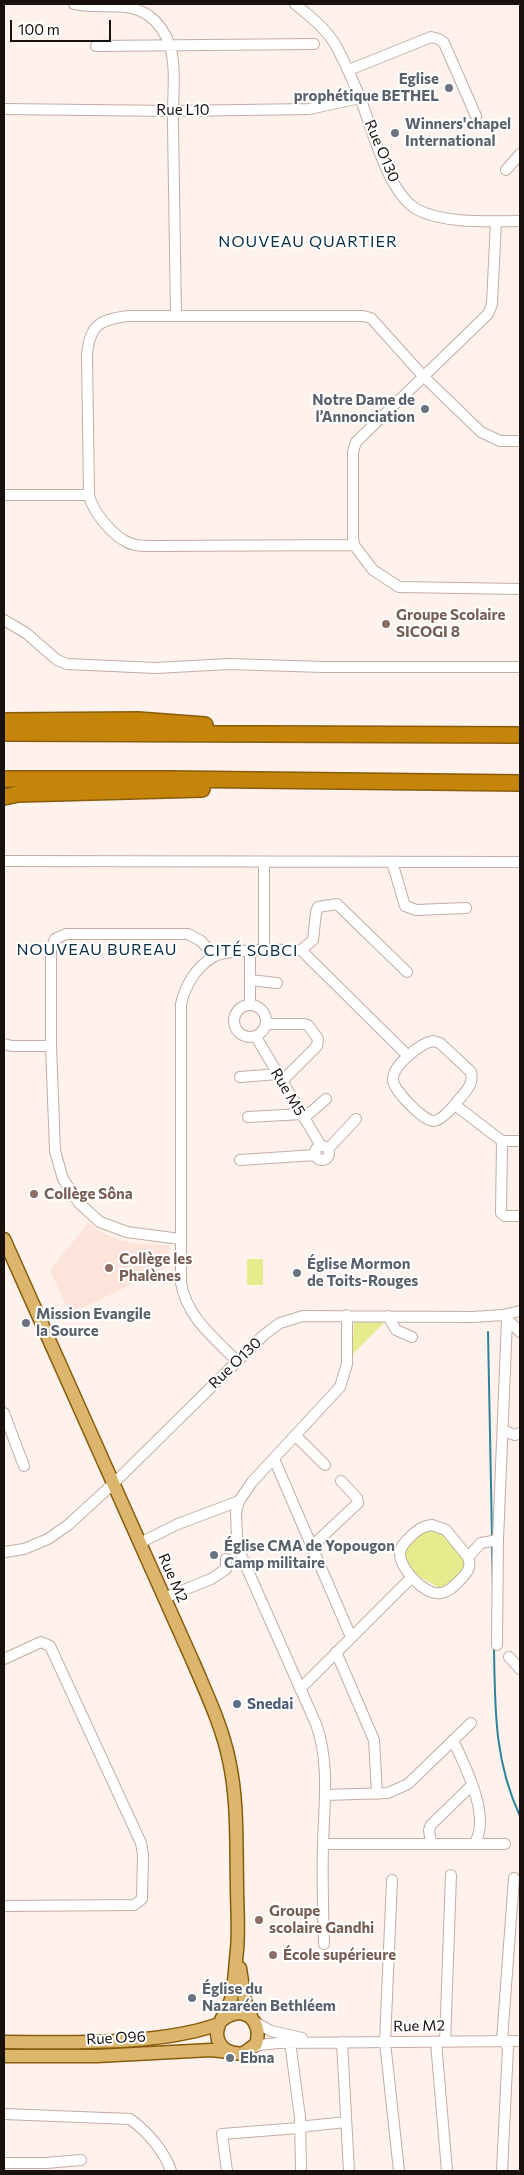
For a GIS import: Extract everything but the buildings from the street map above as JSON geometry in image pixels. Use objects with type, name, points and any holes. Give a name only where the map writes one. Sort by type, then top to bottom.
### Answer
[{"type":"highway","points":[[4,721],[138,720],[318,733]]},
{"type":"highway","points":[[9,734],[318,733],[520,735]]},
{"type":"highway","points":[[9,779],[520,783]]},
{"type":"highway","points":[[4,797],[18,794],[156,791],[316,782]]},
{"type":"highway","points":[[482,784],[520,788]]},
{"type":"main road","name":"Rue M2","points":[[4,1239],[114,1483],[216,1717],[229,1759],[236,1812],[237,1948]]},
{"type":"main road","points":[[237,1948],[245,2001],[254,2020],[258,2037],[251,2049],[236,2054],[222,2047],[218,2040],[217,2032],[231,1997],[237,1948]]},
{"type":"main road","points":[[220,2022],[226,2016],[240,2013],[254,2020]]},
{"type":"main road","name":"Rue O96","points":[[4,2042],[160,2037],[191,2032],[220,2022]]},
{"type":"main road","name":"Rue O96","points":[[4,2056],[96,2056],[211,2050],[229,2052]]},
{"type":"street","points":[[74,4],[85,6],[118,5],[148,15],[165,34],[170,46],[174,71],[172,111],[176,315]]},
{"type":"street","name":"Rue O130","points":[[295,4],[324,28],[349,70],[395,184],[410,204],[431,216],[520,221]]},
{"type":"street","points":[[349,70],[431,37],[439,38],[444,44],[476,116]]},
{"type":"street","points":[[96,46],[314,44]]},
{"type":"street","name":"Rue L10","points":[[4,109],[172,111],[309,109],[360,98]]},
{"type":"street","points":[[506,170],[520,154]]},
{"type":"street","points":[[496,221],[492,304],[488,314],[356,442],[353,452],[354,545],[373,570],[399,587],[520,589]]},
{"type":"street","points":[[354,545],[138,545],[125,541],[97,514],[88,495],[87,356],[88,341],[94,327],[109,318],[176,315],[363,316],[370,318],[424,377],[481,432],[500,441],[520,440]]},
{"type":"street","points":[[4,495],[88,495]]},
{"type":"street","points":[[4,620],[26,632],[57,660],[67,664],[156,668],[229,664],[323,667],[520,667]]},
{"type":"street","points":[[4,861],[520,862]]},
{"type":"street","points":[[264,862],[264,950]]},
{"type":"street","points":[[392,862],[405,906],[416,910],[466,908]]},
{"type":"street","points":[[237,1361],[194,1316],[184,1299],[180,1283],[181,1004],[190,980],[214,956],[250,950],[301,950],[313,940],[318,907],[337,904],[407,972]]},
{"type":"street","points":[[180,1238],[127,1232],[100,1222],[79,1203],[63,1179],[55,1151],[50,1046],[51,950],[55,939],[66,934],[188,934],[201,941],[214,956]]},
{"type":"street","points":[[250,950],[250,1005]]},
{"type":"street","points":[[301,950],[408,1056]]},
{"type":"street","points":[[250,980],[277,983]]},
{"type":"street","points":[[250,1005],[258,1007],[264,1013],[266,1024],[264,1031],[256,1037],[247,1038],[240,1035],[234,1026],[234,1015],[242,1007],[250,1005]]},
{"type":"street","points":[[240,1077],[280,1077],[317,1046],[318,1039],[308,1025],[266,1024]]},
{"type":"street","name":"Rue M5","points":[[256,1037],[321,1150]]},
{"type":"street","points":[[427,1042],[440,1043],[471,1072],[471,1085],[455,1105],[438,1120],[432,1121],[423,1118],[394,1086],[394,1072],[408,1056],[427,1042]]},
{"type":"street","points":[[4,1044],[12,1046],[50,1046]]},
{"type":"street","points":[[248,1117],[303,1116],[326,1098]]},
{"type":"street","points":[[455,1105],[502,1141],[520,1141]]},
{"type":"street","points":[[240,1160],[321,1150],[356,1119]]},
{"type":"street","points":[[502,1141],[500,1213],[505,1216],[520,1216]]},
{"type":"street","name":"Rue O130","points":[[4,1552],[24,1549],[48,1539],[80,1515],[265,1334],[280,1323],[303,1316],[347,1315],[505,1318],[520,1311]]},
{"type":"street","points":[[324,1944],[323,1844],[325,1795],[323,1745],[241,1555],[236,1525],[239,1501],[252,1482],[340,1387],[347,1364],[347,1315]]},
{"type":"street","points":[[388,1316],[396,1330],[412,1337]]},
{"type":"street","points":[[505,1318],[520,1332]]},
{"type":"street","points":[[498,1645],[494,1540],[504,1431],[505,1318]]},
{"type":"street","points":[[4,1414],[24,1466]]},
{"type":"street","points":[[504,1431],[515,1435],[520,1433]]},
{"type":"street","points":[[296,1436],[325,1465]]},
{"type":"street","points":[[274,1459],[351,1637]]},
{"type":"street","points":[[312,1546],[358,1503],[357,1498],[341,1481]]},
{"type":"street","points":[[140,1543],[178,1524],[239,1501]]},
{"type":"street","points":[[425,1526],[440,1526],[446,1530],[468,1557],[470,1562],[468,1572],[446,1592],[439,1594],[431,1592],[411,1578],[402,1563],[400,1555],[401,1548],[406,1540],[425,1526]]},
{"type":"street","points":[[468,1557],[481,1543],[494,1540]]},
{"type":"street","points":[[164,1598],[211,1579],[226,1568],[226,1559]]},
{"type":"street","points":[[300,1689],[411,1578]]},
{"type":"street","points":[[4,1659],[41,1642],[50,1646],[141,1844],[143,1854],[142,1899],[134,1904],[4,1906]]},
{"type":"street","points":[[336,1652],[374,1740],[377,1794]]},
{"type":"street","points":[[509,1657],[520,1669]]},
{"type":"street","points":[[325,1795],[388,1793],[408,1784],[471,1723]]},
{"type":"street","points":[[453,1740],[472,1785],[481,1818],[479,1836],[474,1844]]},
{"type":"street","points":[[431,1844],[428,1830],[431,1825],[472,1785]]},
{"type":"street","points":[[323,1844],[505,1844]]},
{"type":"street","points":[[447,2171],[440,2042],[451,1875]]},
{"type":"street","points":[[502,2171],[508,2047],[502,2040],[514,1878]]},
{"type":"street","points":[[392,1880],[385,2042],[398,2171]]},
{"type":"street","points":[[254,2020],[271,2030],[318,2042]]},
{"type":"street","name":"Rue M2","points":[[318,2042],[520,2041]]},
{"type":"street","points":[[290,2042],[299,2110],[301,2171]]},
{"type":"street","points":[[251,2049],[268,2043],[318,2042]]},
{"type":"street","points":[[342,2042],[349,2171]]},
{"type":"street","points":[[4,2114],[130,2119],[161,2150],[171,2171]]},
{"type":"street","points":[[226,2171],[222,2134],[346,2122]]},
{"type":"street","points":[[4,2163],[46,2163],[81,2160]]},
{"type":"shaded area","name":"Collège les Phalènes","points":[[88,1223],[105,1234],[122,1241],[136,1244],[169,1245],[170,1266],[70,1314],[50,1270]]},
{"type":"green space","points":[[247,1259],[263,1259],[263,1285],[247,1285]]},
{"type":"green space","points":[[354,1322],[385,1322],[352,1355]]},
{"type":"green space","points":[[435,1527],[447,1533],[465,1557],[460,1578],[452,1584],[440,1588],[418,1576],[413,1576],[404,1554],[416,1536]]},
{"type":"waterway","points":[[488,1332],[492,1537]]},
{"type":"waterway","points":[[492,1545],[493,1587]]},
{"type":"waterway","points":[[494,1647],[496,1712],[501,1754],[511,1795],[520,1816]]},
{"type":"place","name":"Eglise prophétique BETHEL","points":[[449,88]]},
{"type":"place","name":"Winners'chapel International","points":[[395,133]]},
{"type":"place","name":"Notre Dame de l’Annonciation","points":[[425,409]]},
{"type":"place","name":"Groupe Scolaire SICOGI 8","points":[[386,624]]},
{"type":"place","name":"Collège Sôna","points":[[34,1194]]},
{"type":"place","name":"Collège les Phalènes","points":[[109,1268]]},
{"type":"place","name":"Église Mormon de Toits-Rouges","points":[[297,1273]]},
{"type":"place","name":"Mission Evangile la Source","points":[[26,1323]]},
{"type":"place","name":"Église CMA de Yopougon Camp militaire","points":[[214,1555]]},
{"type":"place","name":"Snedai","points":[[237,1704]]},
{"type":"place","name":"Groupe scolaire Gandhi","points":[[259,1920]]},
{"type":"place","name":"École supérieure","points":[[273,1955]]},
{"type":"place","name":"Église du Nazaréen Bethléem","points":[[192,1998]]},
{"type":"place","name":"Ebna","points":[[230,2058]]},
{"type":"district","name":"NOUVEAU QUARTIER","points":[[308,242]]},
{"type":"district","name":"NOUVEAU BUREAU","points":[[97,950]]},
{"type":"district","name":"CITÉ SGBCI","points":[[251,951]]}]
